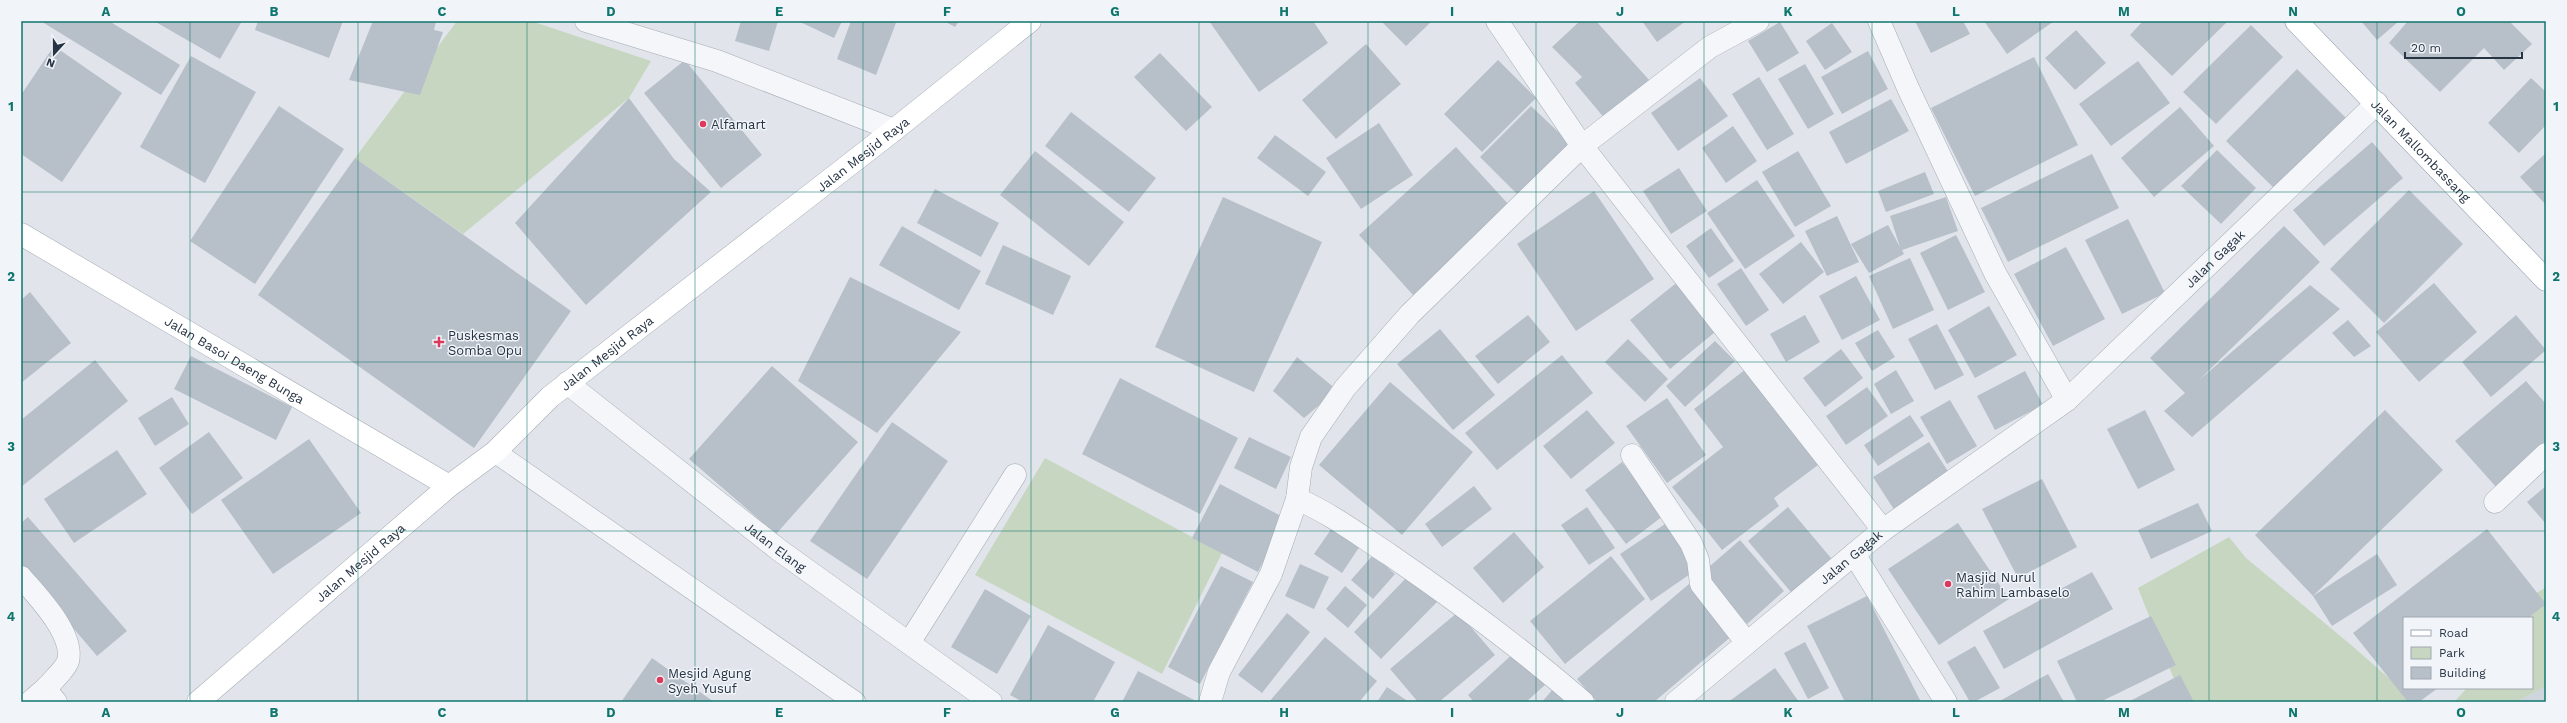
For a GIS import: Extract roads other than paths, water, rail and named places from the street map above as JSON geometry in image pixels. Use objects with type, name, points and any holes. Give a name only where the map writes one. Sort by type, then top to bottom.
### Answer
[{"type":"main road","name":"Jalan Mesjid Raya","points":[[198,702],[449,486],[495,452],[550,397],[567,383],[894,130],[1030,21]]},
{"type":"main road","name":"Jalan Mallombassang","points":[[2296,21],[2377,103],[2546,280]]},
{"type":"main road","name":"Jalan Basoi Daeng Bunga","points":[[21,234],[449,486]]},
{"type":"street","points":[[586,21],[717,61],[894,130]]},
{"type":"street","points":[[1497,21],[1582,146],[1883,530]]},
{"type":"street","points":[[1210,702],[1219,672],[1271,574],[1297,499],[1302,462],[1311,437],[1345,388],[1410,314],[1582,146],[1710,47],[1758,21]]},
{"type":"street","points":[[1879,21],[1908,88],[2059,405]]},
{"type":"street","name":"Jalan Gagak","points":[[1676,702],[1883,530],[2059,405],[2377,103]]},
{"type":"street","name":"Jalan Elang","points":[[567,383],[779,550],[991,702]]},
{"type":"street","points":[[2495,502],[2546,454]]},
{"type":"street","points":[[1632,455],[1691,543],[1698,560],[1701,584],[1747,643]]},
{"type":"street","points":[[909,643],[1015,475]]},
{"type":"street","points":[[1297,499],[1320,508],[1442,590],[1539,664],[1583,702]]},
{"type":"street","points":[[1854,554],[1946,702]]},
{"type":"street","points":[[21,577],[51,613],[68,645],[68,662],[43,698]]},
{"type":"lane","points":[[495,452],[855,702]]},
{"type":"place","name":"Alfamart","points":[[703,124]]},
{"type":"place","name":"Puskesmas Somba Opu","points":[[439,342]]},
{"type":"place","name":"Masjid Nurul Rahim Lambaselo","points":[[1948,584]]},
{"type":"place","name":"Mesjid Agung Syeh Yusuf","points":[[660,680]]}]
